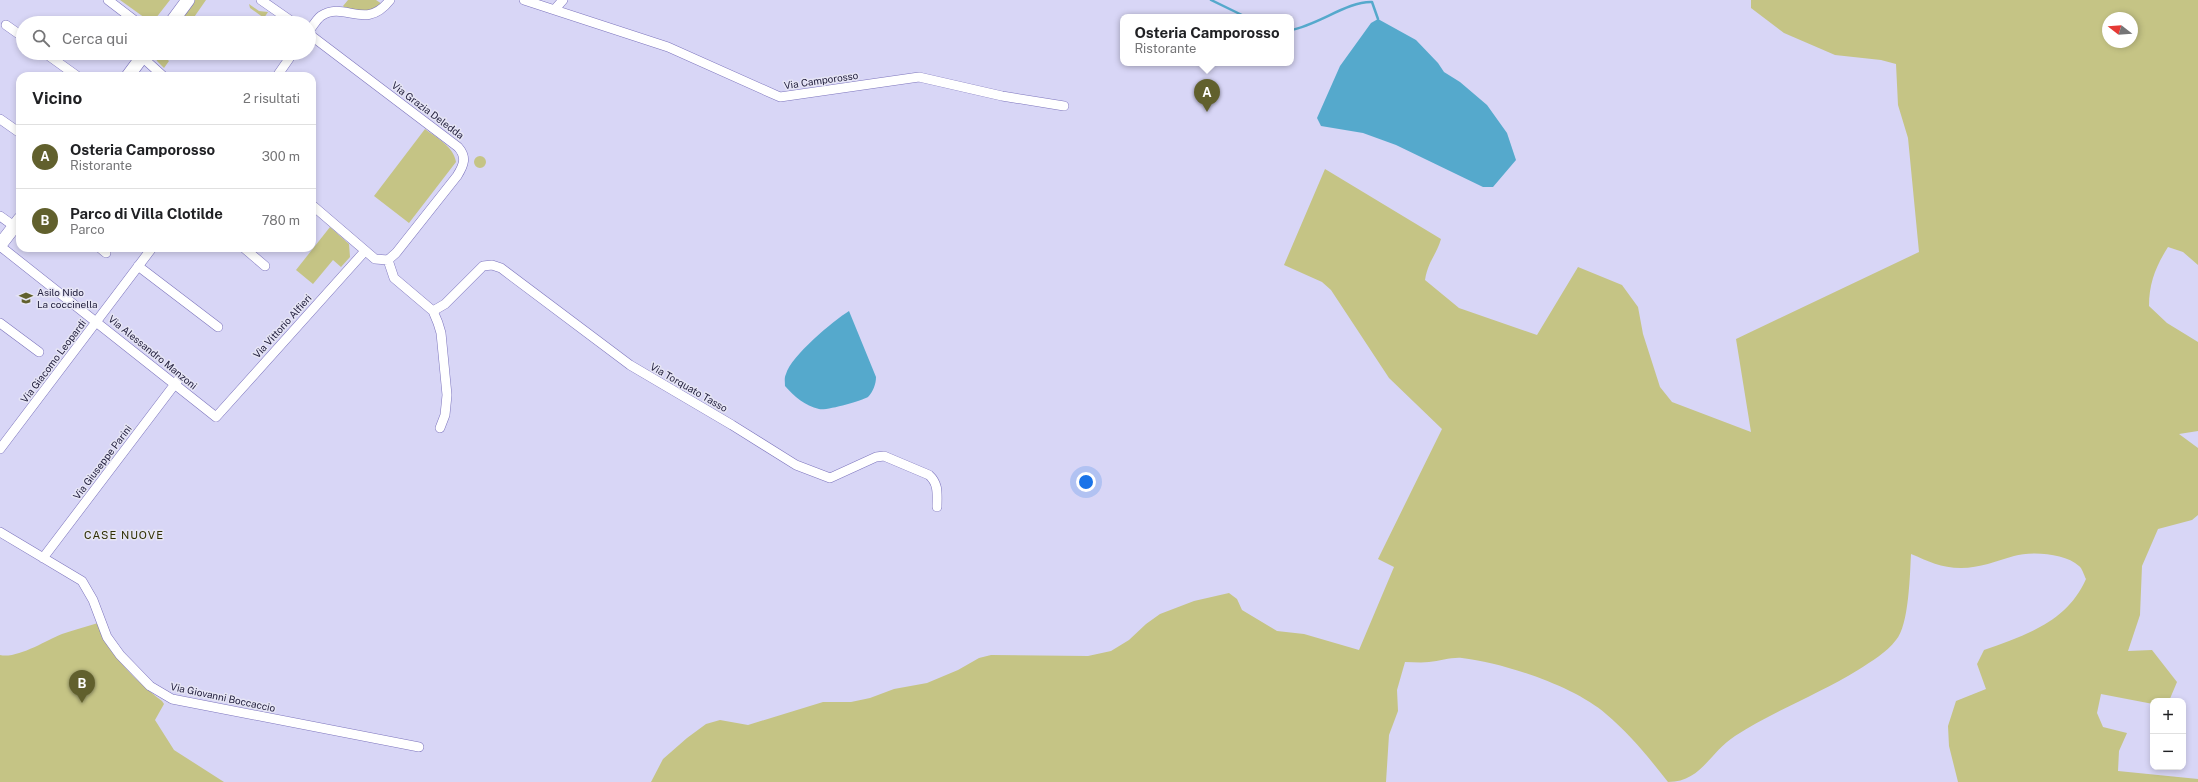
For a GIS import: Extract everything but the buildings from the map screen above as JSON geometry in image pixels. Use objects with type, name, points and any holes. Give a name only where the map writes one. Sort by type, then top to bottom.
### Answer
[{"type":"street","points":[[108,0],[129,16]]},
{"type":"street","points":[[169,16],[179,0]]},
{"type":"street","points":[[176,16],[188,0]]},
{"type":"street","points":[[260,0],[284,16]]},
{"type":"street","points":[[316,22],[320,16],[329,12],[341,10],[372,14],[379,12],[390,0]]},
{"type":"street","name":"Via Camporosso","points":[[524,0],[668,47],[780,97],[919,77],[1002,96],[1064,106]]},
{"type":"street","points":[[555,9],[563,0]]},
{"type":"street","points":[[6,24],[16,32]]},
{"type":"street","name":"Via Grazia Deledda","points":[[316,37],[463,152],[464,163],[457,176],[396,254],[388,260]]},
{"type":"street","points":[[55,60],[71,72]]},
{"type":"street","points":[[131,72],[139,60]]},
{"type":"street","points":[[148,60],[159,72]]},
{"type":"street","points":[[280,72],[289,60]]},
{"type":"street","points":[[0,119],[16,130]]},
{"type":"street","points":[[316,208],[375,259],[388,260],[394,278],[433,311],[441,333],[447,388],[445,415],[440,428]]},
{"type":"street","points":[[0,216],[16,222]]},
{"type":"street","points":[[0,246],[16,223]]},
{"type":"street","name":"Via Alessandro Manzoni","points":[[0,246],[177,382],[216,417]]},
{"type":"street","name":"Via Vittorio Alfieri","points":[[216,417],[365,251]]},
{"type":"street","name":"Via Giacomo Leopardi","points":[[0,449],[149,252]]},
{"type":"street","points":[[249,252],[265,266]]},
{"type":"street","name":"Via Torquato Tasso","points":[[433,311],[445,304],[484,266],[492,265],[501,268],[630,365],[732,425],[796,465],[830,478],[876,457],[884,456],[929,475],[935,480],[938,488],[937,507]]},
{"type":"street","points":[[138,266],[218,327]]},
{"type":"street","points":[[0,323],[39,352]]},
{"type":"street","name":"Via Giuseppe Parini","points":[[43,558],[177,382]]},
{"type":"street","name":"Via Giovanni Boccaccio","points":[[0,532],[82,580],[93,600],[107,637],[120,655],[159,693],[172,698],[419,747]]},
{"type":"shaded area","points":[[120,0],[170,0],[157,16],[142,16]]},
{"type":"shaded area","points":[[193,0],[206,0],[195,16],[183,16]]},
{"type":"shaded area","points":[[348,0],[376,0],[382,4],[367,12],[345,8],[343,6]]},
{"type":"shaded area","points":[[1751,0],[2198,0],[2198,265],[2183,252],[2168,247],[2154,275],[2150,290],[2149,306],[2167,323],[2198,342],[2198,431],[2179,434],[2198,448],[2198,515],[2192,520],[2158,529],[2142,566],[2140,615],[2128,651],[2152,650],[2177,682],[2170,698],[2150,698],[2150,703],[2101,694],[2097,713],[2103,727],[2127,733],[2119,751],[2118,771],[2198,779],[2198,782],[1958,782],[1949,746],[1948,726],[1956,701],[1986,689],[1977,664],[1984,650],[2015,639],[2044,625],[2068,606],[2078,594],[2086,579],[2080,567],[2073,562],[2065,558],[2048,554],[2021,554],[1981,566],[1954,568],[1929,562],[1911,554],[1908,599],[1904,623],[1896,640],[1888,649],[1874,660],[1843,679],[1735,736],[1718,750],[1697,772],[1679,781],[1668,782],[1639,746],[1615,722],[1606,714],[1576,694],[1538,677],[1498,665],[1458,658],[1433,662],[1405,662],[1397,690],[1398,711],[1389,735],[1386,782],[651,782],[663,759],[706,724],[720,720],[748,725],[823,702],[851,702],[870,698],[894,689],[927,683],[958,670],[979,658],[991,655],[1088,656],[1111,651],[1129,640],[1146,624],[1160,614],[1194,601],[1229,593],[1237,599],[1242,610],[1277,631],[1304,634],[1359,650],[1394,567],[1378,559],[1442,429],[1389,378],[1331,290],[1322,282],[1284,265],[1325,169],[1441,239],[1426,273],[1425,280],[1459,308],[1537,335],[1578,267],[1622,285],[1638,307],[1643,334],[1660,387],[1672,402],[1751,432],[1736,339],[1919,252],[1908,138],[1898,105],[1896,64],[1881,60],[1835,55],[1784,33],[1751,8]]},
{"type":"shaded area","points":[[249,4],[259,11],[268,12],[265,16],[261,16],[250,8]]},
{"type":"shaded area","points":[[157,60],[169,61],[164,68]]},
{"type":"shaded area","points":[[425,129],[440,139],[448,147],[455,157],[456,162],[409,223],[374,196]]},
{"type":"shaded area","points":[[478,156],[482,156],[486,162],[482,168],[478,168],[474,164],[474,160]]},
{"type":"shaded area","points":[[330,227],[349,244],[350,257],[341,267],[333,260],[313,284],[296,270],[310,252],[316,252],[316,245]]},
{"type":"shaded area","points":[[98,623],[110,647],[125,667],[164,704],[155,720],[174,750],[224,782],[0,782],[0,655],[7,656],[23,652],[62,634]]},
{"type":"water","points":[[1378,19],[1416,40],[1438,63],[1444,72],[1460,82],[1487,105],[1507,133],[1516,160],[1493,187],[1483,187],[1396,145],[1363,133],[1321,126],[1317,118],[1340,66],[1371,23]]},
{"type":"water","points":[[849,311],[876,377],[874,388],[868,397],[858,401],[829,409],[814,408],[800,400],[785,386],[785,376],[789,367],[804,349],[823,331]]},
{"type":"waterway","points":[[1211,0],[1240,14]]},
{"type":"waterway","points":[[1294,29],[1353,5],[1363,3],[1372,2],[1378,19]]},
{"type":"place","name":"Osteria Camporosso","points":[[1207,112]]},
{"type":"place","name":"Asilo Nido La coccinella","points":[[26,298]]},
{"type":"place","name":"Parco di Villa Clotilde","points":[[82,703]]},
{"type":"district","name":"CASE NUOVE","points":[[124,535]]}]
